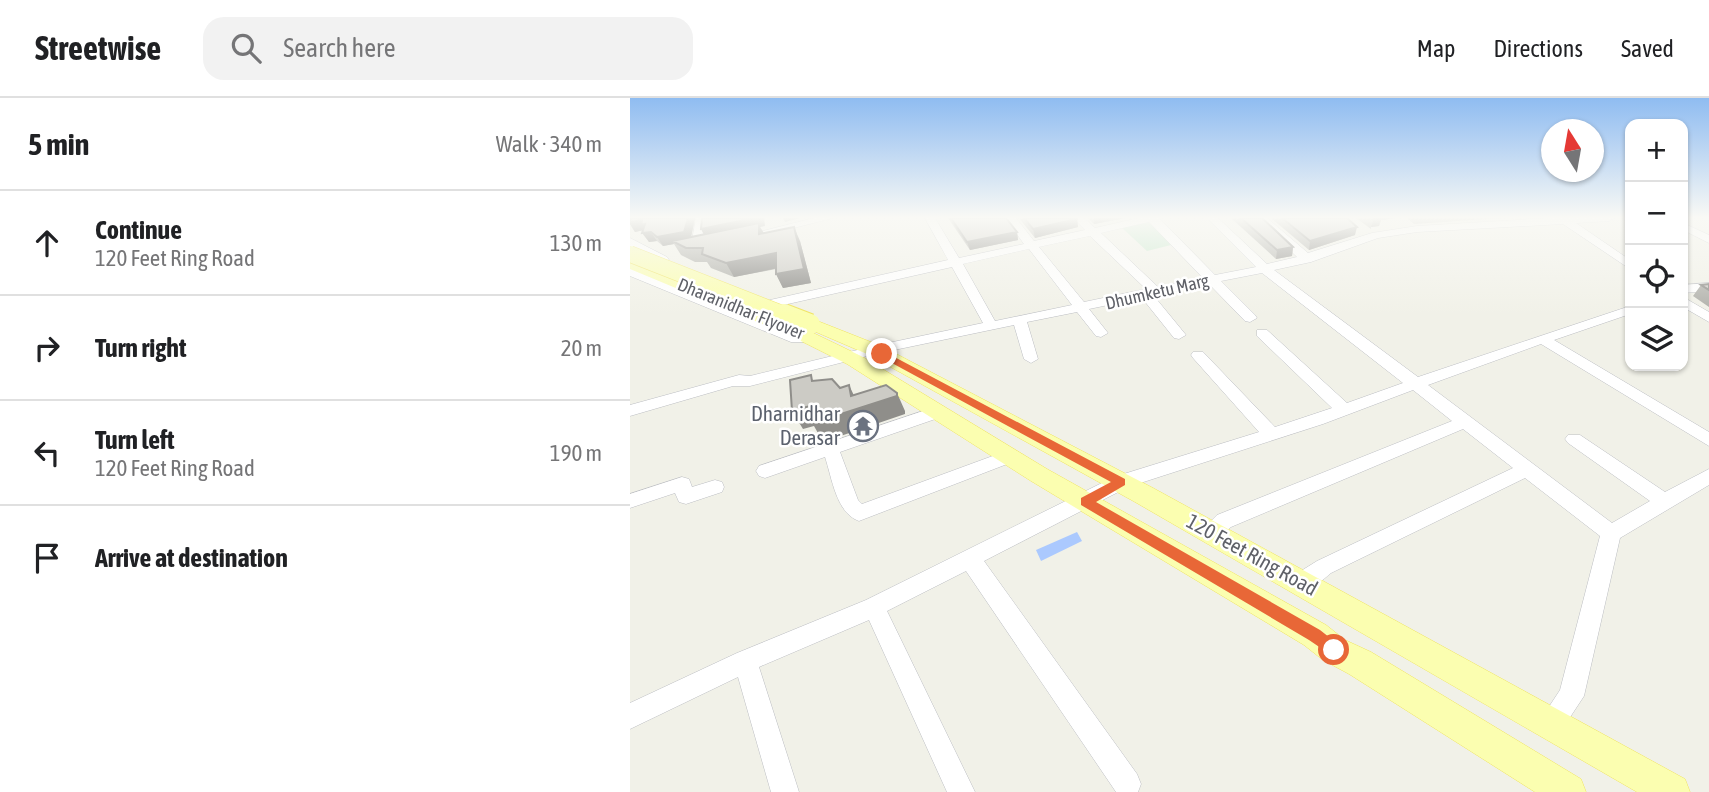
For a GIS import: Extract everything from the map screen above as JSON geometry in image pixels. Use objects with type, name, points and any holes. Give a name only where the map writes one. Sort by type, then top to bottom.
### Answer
[{"type":"main road","points":[[630,258],[654,256]]},
{"type":"main road","name":"Dharanidhar Flyover","points":[[630,258],[811,331]]},
{"type":"main road","name":"120 Feet Ring Road","points":[[811,331],[1121,482],[1552,722],[1672,792]]},
{"type":"main road","name":"120 Feet Ring Road","points":[[811,331],[852,351],[938,412],[1009,456],[1360,663],[1535,783],[1568,792]]},
{"type":"street","points":[[630,272],[796,339],[811,331],[820,321],[770,304],[645,250]]},
{"type":"street","points":[[949,250],[991,325]]},
{"type":"street","points":[[770,304],[1006,250]]},
{"type":"street","points":[[1038,250],[1101,333]]},
{"type":"street","points":[[1109,250],[1152,294],[1179,335]]},
{"type":"street","points":[[1182,250],[1250,318]]},
{"type":"street","points":[[1246,250],[1265,269],[1611,533]]},
{"type":"street","points":[[1297,250],[1307,259]]},
{"type":"street","name":"Dhumketu Marg","points":[[630,411],[735,382],[750,381],[852,351],[1152,294],[1307,259],[1327,250]]},
{"type":"street","points":[[1611,252],[1625,251]]},
{"type":"street","points":[[1611,252],[1625,262]]},
{"type":"street","points":[[1688,288],[1709,286]]},
{"type":"street","points":[[1688,304],[1709,318]]},
{"type":"street","points":[[630,716],[744,661],[874,607],[1121,482],[1270,435],[1625,312]]},
{"type":"street","points":[[1019,320],[1031,359]]},
{"type":"street","points":[[1262,332],[1344,410]]},
{"type":"street","points":[[1544,340],[1709,440]]},
{"type":"street","points":[[1198,355],[1270,435]]},
{"type":"street","points":[[765,471],[938,412]]},
{"type":"street","points":[[1210,532],[1224,521],[1465,422]]},
{"type":"street","points":[[1574,439],[1665,502]]},
{"type":"street","points":[[831,450],[849,504],[859,513],[1009,456]]},
{"type":"street","points":[[1301,583],[1324,567],[1527,469]]},
{"type":"street","points":[[1552,722],[1571,696],[1611,533],[1709,476]]},
{"type":"street","points":[[630,501],[682,484],[686,497],[715,487]]},
{"type":"street","points":[[970,559],[1127,783]]},
{"type":"street","points":[[874,607],[961,792]]},
{"type":"street","points":[[744,661],[785,792]]},
{"type":"water","points":[[1077,532],[1082,541],[1041,561],[1036,550]]},
{"type":"building","points":[[703,250],[800,250],[804,269],[776,274],[776,253],[726,263],[702,254]]},
{"type":"building","points":[[811,375],[812,381],[832,379],[840,388],[849,385],[851,396],[886,385],[897,393],[897,396],[813,423],[810,406],[792,411],[790,380]]},
{"type":"place","name":"Dharnidhar Derasar","points":[[863,426]]},
{"type":"route","points":[[882,354],[1121,482],[1086,502],[1315,635],[1334,650]]}]
